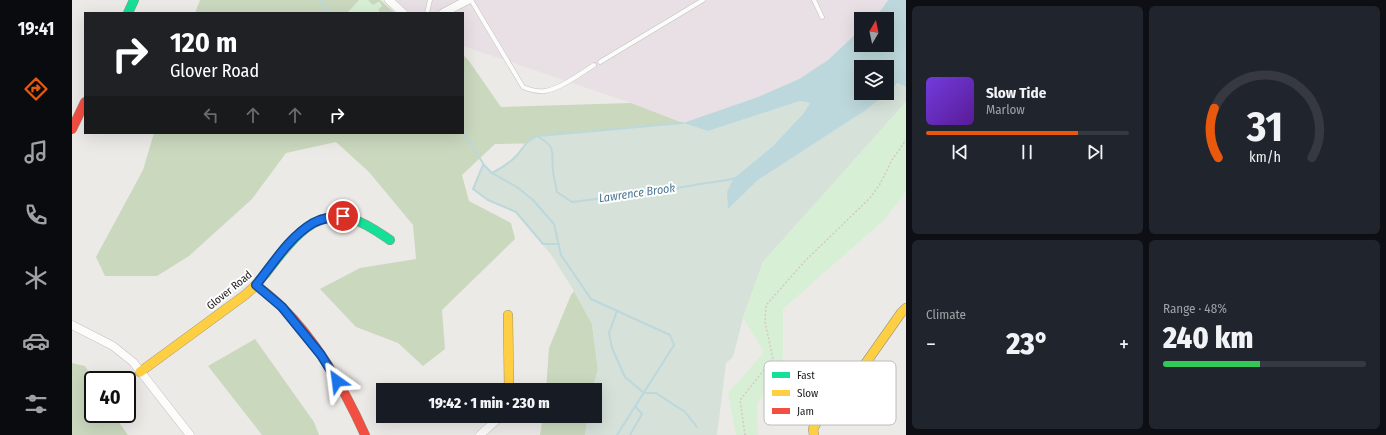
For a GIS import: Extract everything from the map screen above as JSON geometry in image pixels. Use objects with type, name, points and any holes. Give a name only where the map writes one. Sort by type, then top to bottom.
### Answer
[{"type":"street","points":[[128,12],[134,0]]},
{"type":"street","points":[[389,0],[402,12]]},
{"type":"street","points":[[446,12],[468,0]]},
{"type":"street","points":[[72,128],[84,104]]},
{"type":"street","name":"Glover Road","points":[[140,372],[256,285],[286,246],[300,232],[313,223],[326,218],[343,216],[359,221],[390,240]]},
{"type":"street","points":[[256,285],[282,307],[321,355],[356,415],[365,435]]},
{"type":"street","points":[[868,361],[906,308]]},
{"type":"street","points":[[508,315],[509,383]]},
{"type":"street","points":[[72,325],[113,346],[133,362],[190,435]]},
{"type":"street","points":[[480,435],[493,423]]},
{"type":"street","points":[[814,435],[813,429],[815,425]]},
{"type":"lane","points":[[427,12],[430,0]]},
{"type":"lane","points":[[471,0],[524,87],[539,91],[554,89],[594,65]]},
{"type":"lane","points":[[600,62],[703,0]]},
{"type":"lane","points":[[814,0],[822,17]]},
{"type":"path","points":[[771,361],[773,359],[765,322],[766,305],[805,261],[870,198],[880,184],[892,160],[906,140]]},
{"type":"path","points":[[746,435],[740,400],[764,370]]},
{"type":"shaded area","points":[[386,0],[888,0],[879,12],[854,12],[854,36],[828,60],[799,79],[758,97],[683,123],[631,103],[464,46],[464,12],[400,12]]},
{"type":"shaded area","points":[[899,83],[906,87],[906,102],[763,262],[743,318],[733,357],[726,363],[717,435],[585,435],[587,423],[602,423],[602,383],[594,383],[598,370],[592,324],[574,291],[552,256],[516,212],[488,200],[473,189],[484,165],[492,173],[496,171],[512,160],[524,145],[537,136],[683,123],[708,131],[800,101],[810,103],[803,114],[785,135],[733,179],[729,208],[758,180],[866,110],[878,100],[894,100],[894,87]]},
{"type":"green space","points":[[200,0],[380,0],[394,12],[195,12]]},
{"type":"green space","points":[[359,0],[368,0],[373,5],[380,2],[382,6],[378,10],[380,12],[348,12]]},
{"type":"green space","points":[[464,56],[501,107],[631,103],[683,123],[548,143],[495,144],[462,175],[469,201],[511,223],[515,239],[442,310],[445,349],[423,366],[398,343],[356,327],[320,289],[360,268],[416,259],[413,225],[369,172],[336,142],[286,153],[252,199],[189,256],[157,276],[105,276],[96,257],[143,170],[154,134],[464,134]]},
{"type":"green space","points":[[906,102],[906,192],[884,220],[783,309],[783,357],[781,361],[764,361],[764,394],[757,404],[758,435],[736,435],[728,393],[764,352],[743,318],[763,262]]},
{"type":"green space","points":[[574,291],[592,324],[598,370],[594,383],[546,383],[549,348]]},
{"type":"green space","points":[[255,339],[314,422],[319,435],[262,435],[208,366]]},
{"type":"green space","points":[[72,363],[85,366],[88,371],[84,371],[84,423],[119,423],[128,435],[72,435]]},
{"type":"green space","points":[[542,423],[587,423],[585,435],[540,435]]},
{"type":"water","points":[[888,0],[906,0],[906,87],[898,83],[894,87],[894,60],[854,60],[854,100],[878,100],[866,110],[758,180],[728,209],[727,192],[733,179],[773,146],[803,114],[810,103],[800,101],[708,131],[683,123],[758,97],[799,79],[828,60],[854,36],[854,52],[894,52],[894,12],[879,12]]},
{"type":"waterway","name":"Lawrence Brook","points":[[319,0],[329,12]]},
{"type":"waterway","points":[[538,136],[683,123]]},
{"type":"waterway","name":"Lawrence Brook","points":[[464,133],[484,165],[492,173],[512,160],[530,140],[537,136],[548,143],[552,150],[553,173],[557,192],[572,202],[664,190],[735,178]]},
{"type":"waterway","points":[[483,165],[473,189],[488,200],[516,212],[543,244],[559,244]]},
{"type":"waterway","points":[[492,173],[517,187],[533,200],[554,224],[561,255],[591,299],[670,335],[674,345],[617,435]]},
{"type":"waterway","points":[[617,311],[609,333],[612,348],[625,377],[644,393],[656,393],[685,412],[697,427]]},
{"type":"waterway","points":[[630,435],[642,414],[635,406]]},
{"type":"traffic: fast","points":[[128,12],[134,0]]},
{"type":"traffic: fast","points":[[266,273],[283,251],[302,231],[325,219],[338,217],[352,219],[367,225],[390,240]]},
{"type":"traffic: slow","points":[[140,372],[245,295],[266,273]]},
{"type":"traffic: slow","points":[[867,361],[906,308]]},
{"type":"traffic: slow","points":[[508,315],[509,383]]},
{"type":"traffic: slow","points":[[814,435],[813,429],[815,425]]},
{"type":"traffic: jam","points":[[72,129],[84,104]]},
{"type":"traffic: jam","points":[[256,285],[282,307],[319,351],[339,383],[365,435]]},
{"type":"route","points":[[337,381],[321,355],[282,307],[256,285],[286,246],[300,232],[313,223],[326,218],[343,216]]}]
